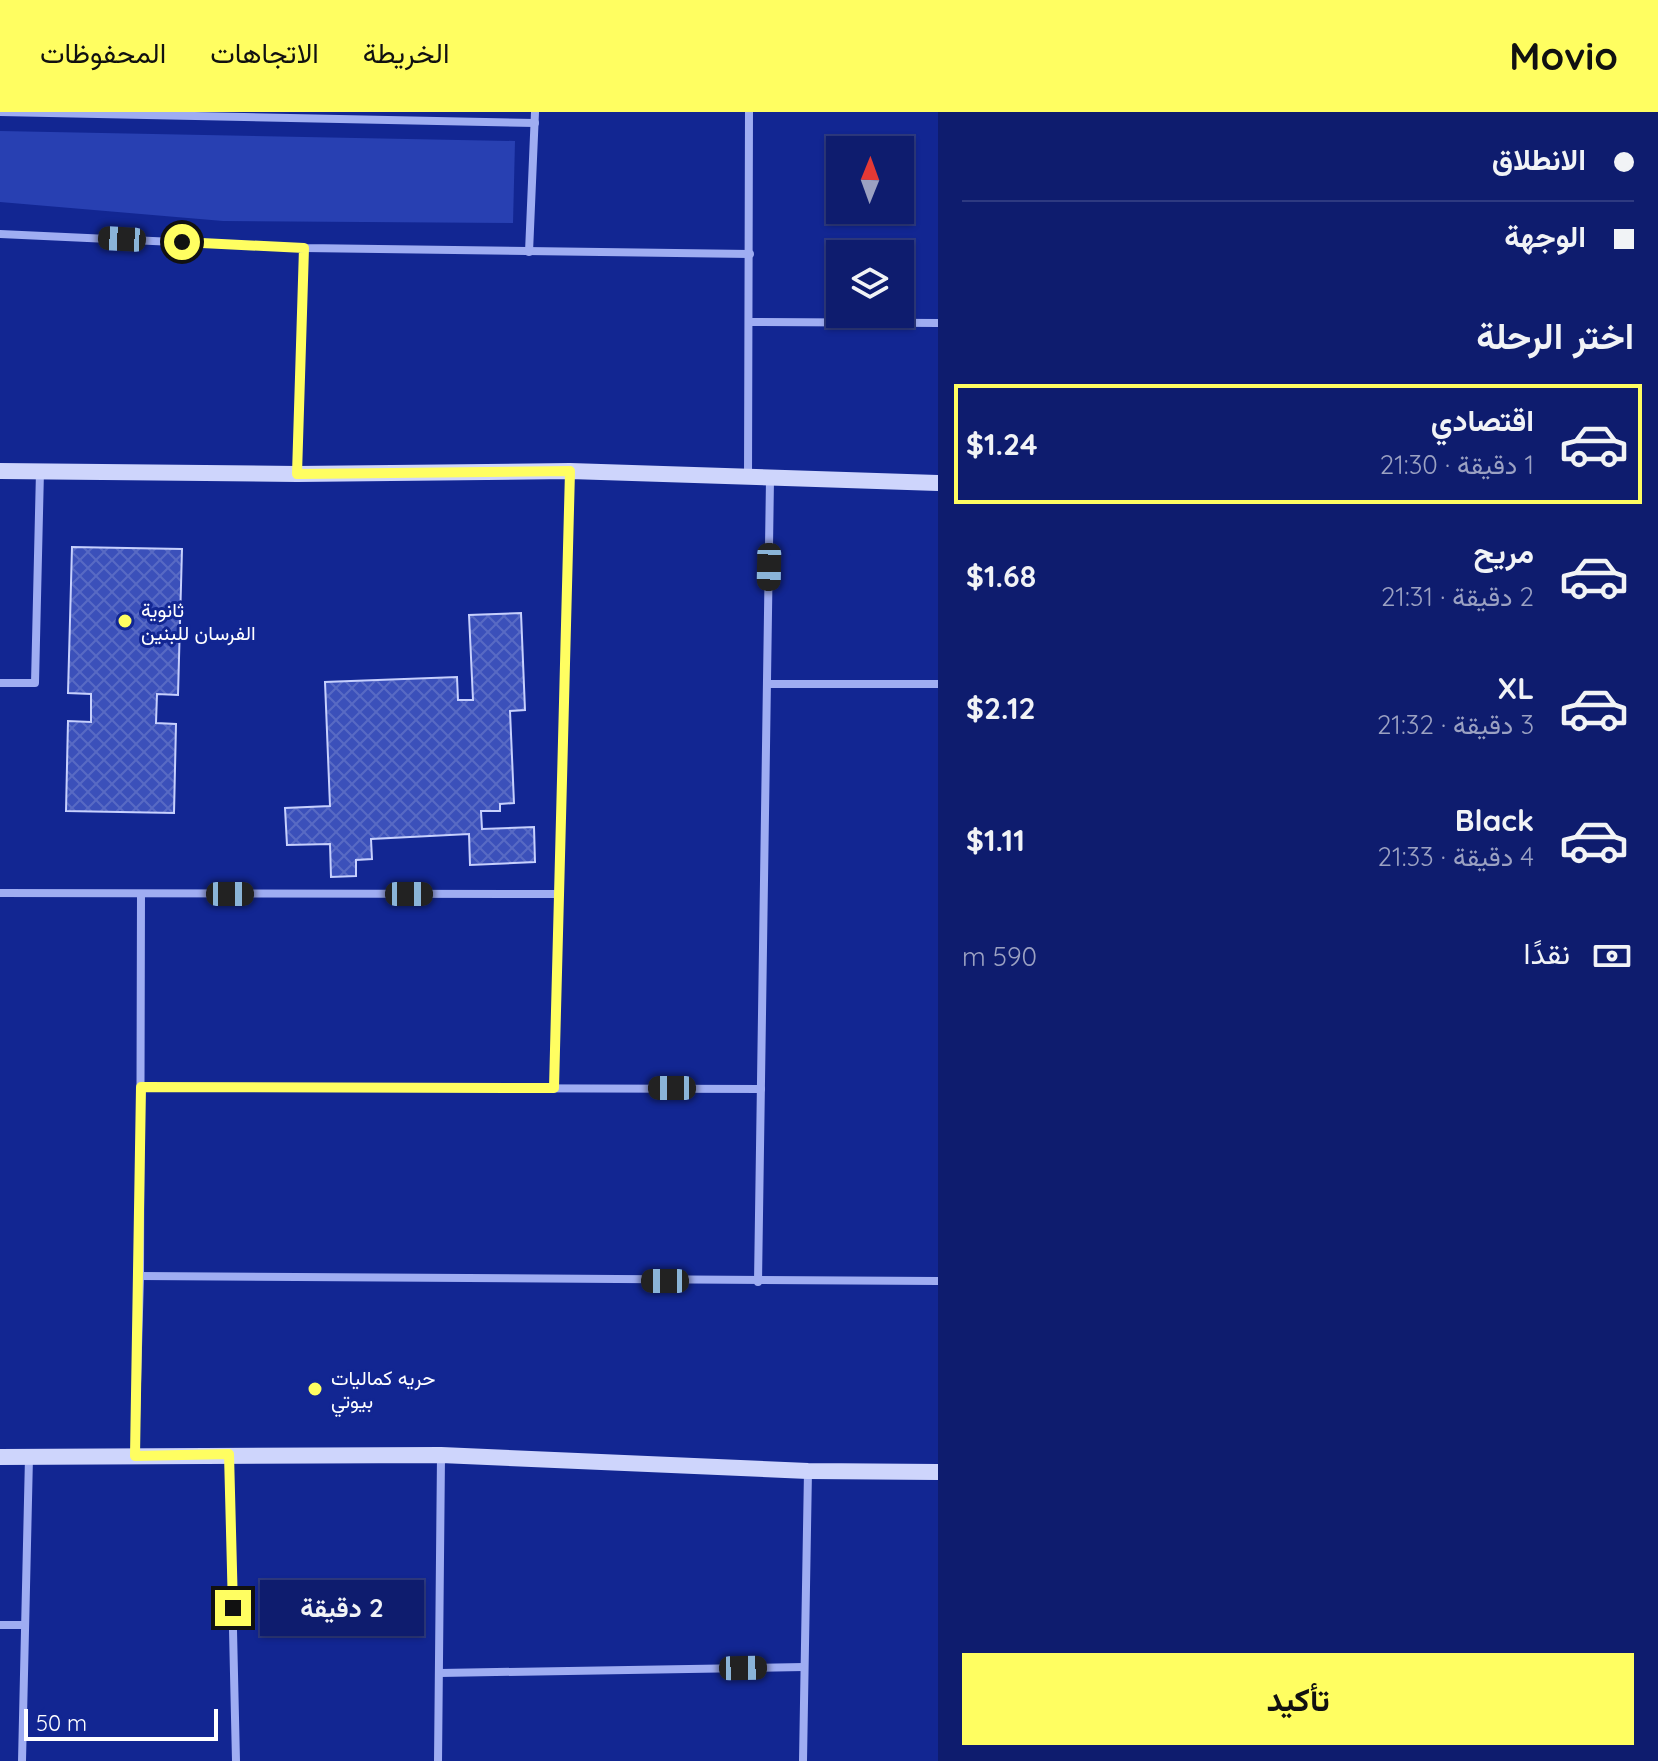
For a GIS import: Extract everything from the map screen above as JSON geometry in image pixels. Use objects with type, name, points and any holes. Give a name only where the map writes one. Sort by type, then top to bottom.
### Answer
[{"type":"street","points":[[0,112],[350,116],[535,123]]},
{"type":"street","points":[[529,252],[535,112]]},
{"type":"street","points":[[748,478],[749,112]]},
{"type":"street","points":[[0,234],[304,248],[750,254]]},
{"type":"street","points":[[297,474],[304,248]]},
{"type":"street","points":[[750,322],[938,323]]},
{"type":"street","points":[[0,471],[297,474],[570,471],[938,483]]},
{"type":"street","points":[[0,683],[35,683],[40,471]]},
{"type":"street","points":[[554,1088],[570,471]]},
{"type":"street","points":[[758,1282],[770,479]]},
{"type":"street","points":[[767,684],[938,684]]},
{"type":"street","points":[[0,893],[559,894]]},
{"type":"street","points":[[135,1456],[140,1276],[141,894]]},
{"type":"street","points":[[141,1087],[761,1089]]},
{"type":"street","points":[[140,1276],[938,1281]]},
{"type":"street","points":[[229,1454],[236,1761]]},
{"type":"street","points":[[438,1761],[441,1455]]},
{"type":"street","points":[[0,1457],[441,1455],[808,1471],[938,1472]]},
{"type":"street","points":[[22,1761],[29,1457]]},
{"type":"street","points":[[803,1761],[808,1471]]},
{"type":"street","points":[[0,1625],[23,1625]]},
{"type":"street","points":[[440,1673],[804,1667]]},
{"type":"shaded area","points":[[0,131],[515,141],[513,223],[223,221],[0,202]]},
{"type":"building","name":"ثانوية الفرسان للبنين","points":[[72,547],[182,549],[178,695],[157,694],[156,723],[176,724],[174,813],[66,811],[68,721],[91,722],[91,694],[68,693]]},
{"type":"building","points":[[521,613],[525,710],[510,711],[514,803],[500,804],[500,811],[481,811],[482,829],[534,827],[535,862],[470,865],[469,834],[371,839],[372,859],[356,860],[356,876],[331,877],[330,844],[287,845],[285,808],[330,806],[325,682],[457,677],[458,700],[473,700],[469,615]]},
{"type":"place","name":"ثانوية الفرسان للبنين","points":[[125,621]]},
{"type":"place","name":"حريه كماليات بيوتي","points":[[315,1389]]},
{"type":"route","points":[[182,242],[304,248],[297,474],[570,471],[554,1088],[141,1087],[135,1456],[229,1454],[233,1608]]}]
